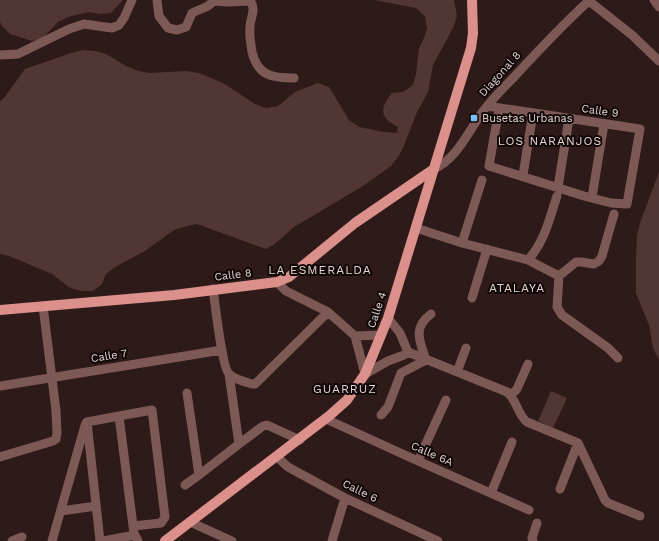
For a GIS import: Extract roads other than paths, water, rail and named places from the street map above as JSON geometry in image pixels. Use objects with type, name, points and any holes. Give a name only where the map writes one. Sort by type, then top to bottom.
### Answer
[{"type":"main road","name":"Calle 4","points":[[165,541],[326,419],[347,400],[365,374],[388,318],[471,48],[473,33],[472,0]]},
{"type":"main road","name":"Calle 8","points":[[0,310],[174,295],[277,282],[289,277],[355,223],[434,169]]},
{"type":"street","points":[[0,55],[18,54],[69,29],[84,24],[112,28],[119,25],[132,0]]},
{"type":"street","points":[[157,0],[159,16],[168,28],[177,30],[186,27],[192,13],[208,6],[214,1],[250,1],[253,4],[254,9],[250,27],[251,46],[255,63],[260,70],[267,74],[280,78],[294,78]]},
{"type":"street","points":[[589,0],[632,34],[659,61]]},
{"type":"street","name":"Diagonal 8","points":[[434,169],[451,158],[487,106],[539,49],[589,0]]},
{"type":"street","points":[[654,0],[659,7]]},
{"type":"street","name":"Calle 9","points":[[487,106],[640,129],[627,204],[611,203],[592,197]]},
{"type":"street","points":[[499,108],[489,166],[523,175],[557,192],[592,197],[604,124]]},
{"type":"street","points":[[523,175],[534,113]]},
{"type":"street","points":[[528,260],[538,250],[547,228],[557,192],[569,119]]},
{"type":"street","points":[[462,243],[482,180]]},
{"type":"street","points":[[614,214],[602,256],[599,261],[594,264],[576,262],[559,276],[557,307],[562,315],[608,348],[618,358]]},
{"type":"street","points":[[416,228],[462,243],[528,260],[559,276]]},
{"type":"street","points":[[472,298],[487,249]]},
{"type":"street","points":[[277,282],[286,291],[328,312],[355,336],[365,374],[408,352]]},
{"type":"street","points":[[213,289],[222,350],[229,374],[239,444]]},
{"type":"street","points":[[0,457],[56,439],[56,410],[43,306]]},
{"type":"street","points":[[229,374],[249,384],[255,384],[328,312]]},
{"type":"street","points":[[426,360],[418,339],[418,335],[425,318],[431,314]]},
{"type":"street","points":[[388,318],[400,333],[408,352],[507,392],[511,395],[520,416],[526,422],[578,443],[605,500],[608,503],[640,516]]},
{"type":"street","points":[[355,336],[381,335]]},
{"type":"street","points":[[457,372],[466,348]]},
{"type":"street","name":"Calle 7","points":[[0,386],[222,350]]},
{"type":"street","points":[[381,414],[388,407],[401,373],[426,360]]},
{"type":"street","points":[[511,395],[516,389],[528,364]]},
{"type":"street","points":[[186,393],[199,475]]},
{"type":"street","points":[[418,461],[446,400]]},
{"type":"street","points":[[87,422],[152,410],[165,517],[161,522],[133,526]]},
{"type":"street","points":[[104,541],[136,538],[133,526],[119,416]]},
{"type":"street","name":"Calle 6A","points":[[326,419],[529,510]]},
{"type":"street","points":[[87,422],[100,541]]},
{"type":"street","points":[[52,541],[87,422]]},
{"type":"street","points":[[185,485],[263,426],[267,425],[300,440]]},
{"type":"street","points":[[490,493],[512,442]]},
{"type":"street","points":[[560,489],[578,443]]},
{"type":"street","name":"Calle 6","points":[[276,456],[288,467],[418,537],[438,541]]},
{"type":"street","points":[[332,541],[345,498]]},
{"type":"street","points":[[61,511],[96,506]]},
{"type":"street","points":[[190,522],[232,541]]},
{"type":"street","points":[[533,541],[532,538],[537,523]]},
{"type":"street","points":[[12,541],[22,537]]},
{"type":"place","name":"Busetas Urbanas","points":[[474,118]]},
{"type":"district","name":"LOS NARANJOS","points":[[550,141]]},
{"type":"district","name":"LA ESMERALDA","points":[[320,270]]},
{"type":"district","name":"ATALAYA","points":[[517,288]]},
{"type":"district","name":"GUARRUZ","points":[[345,389]]}]
